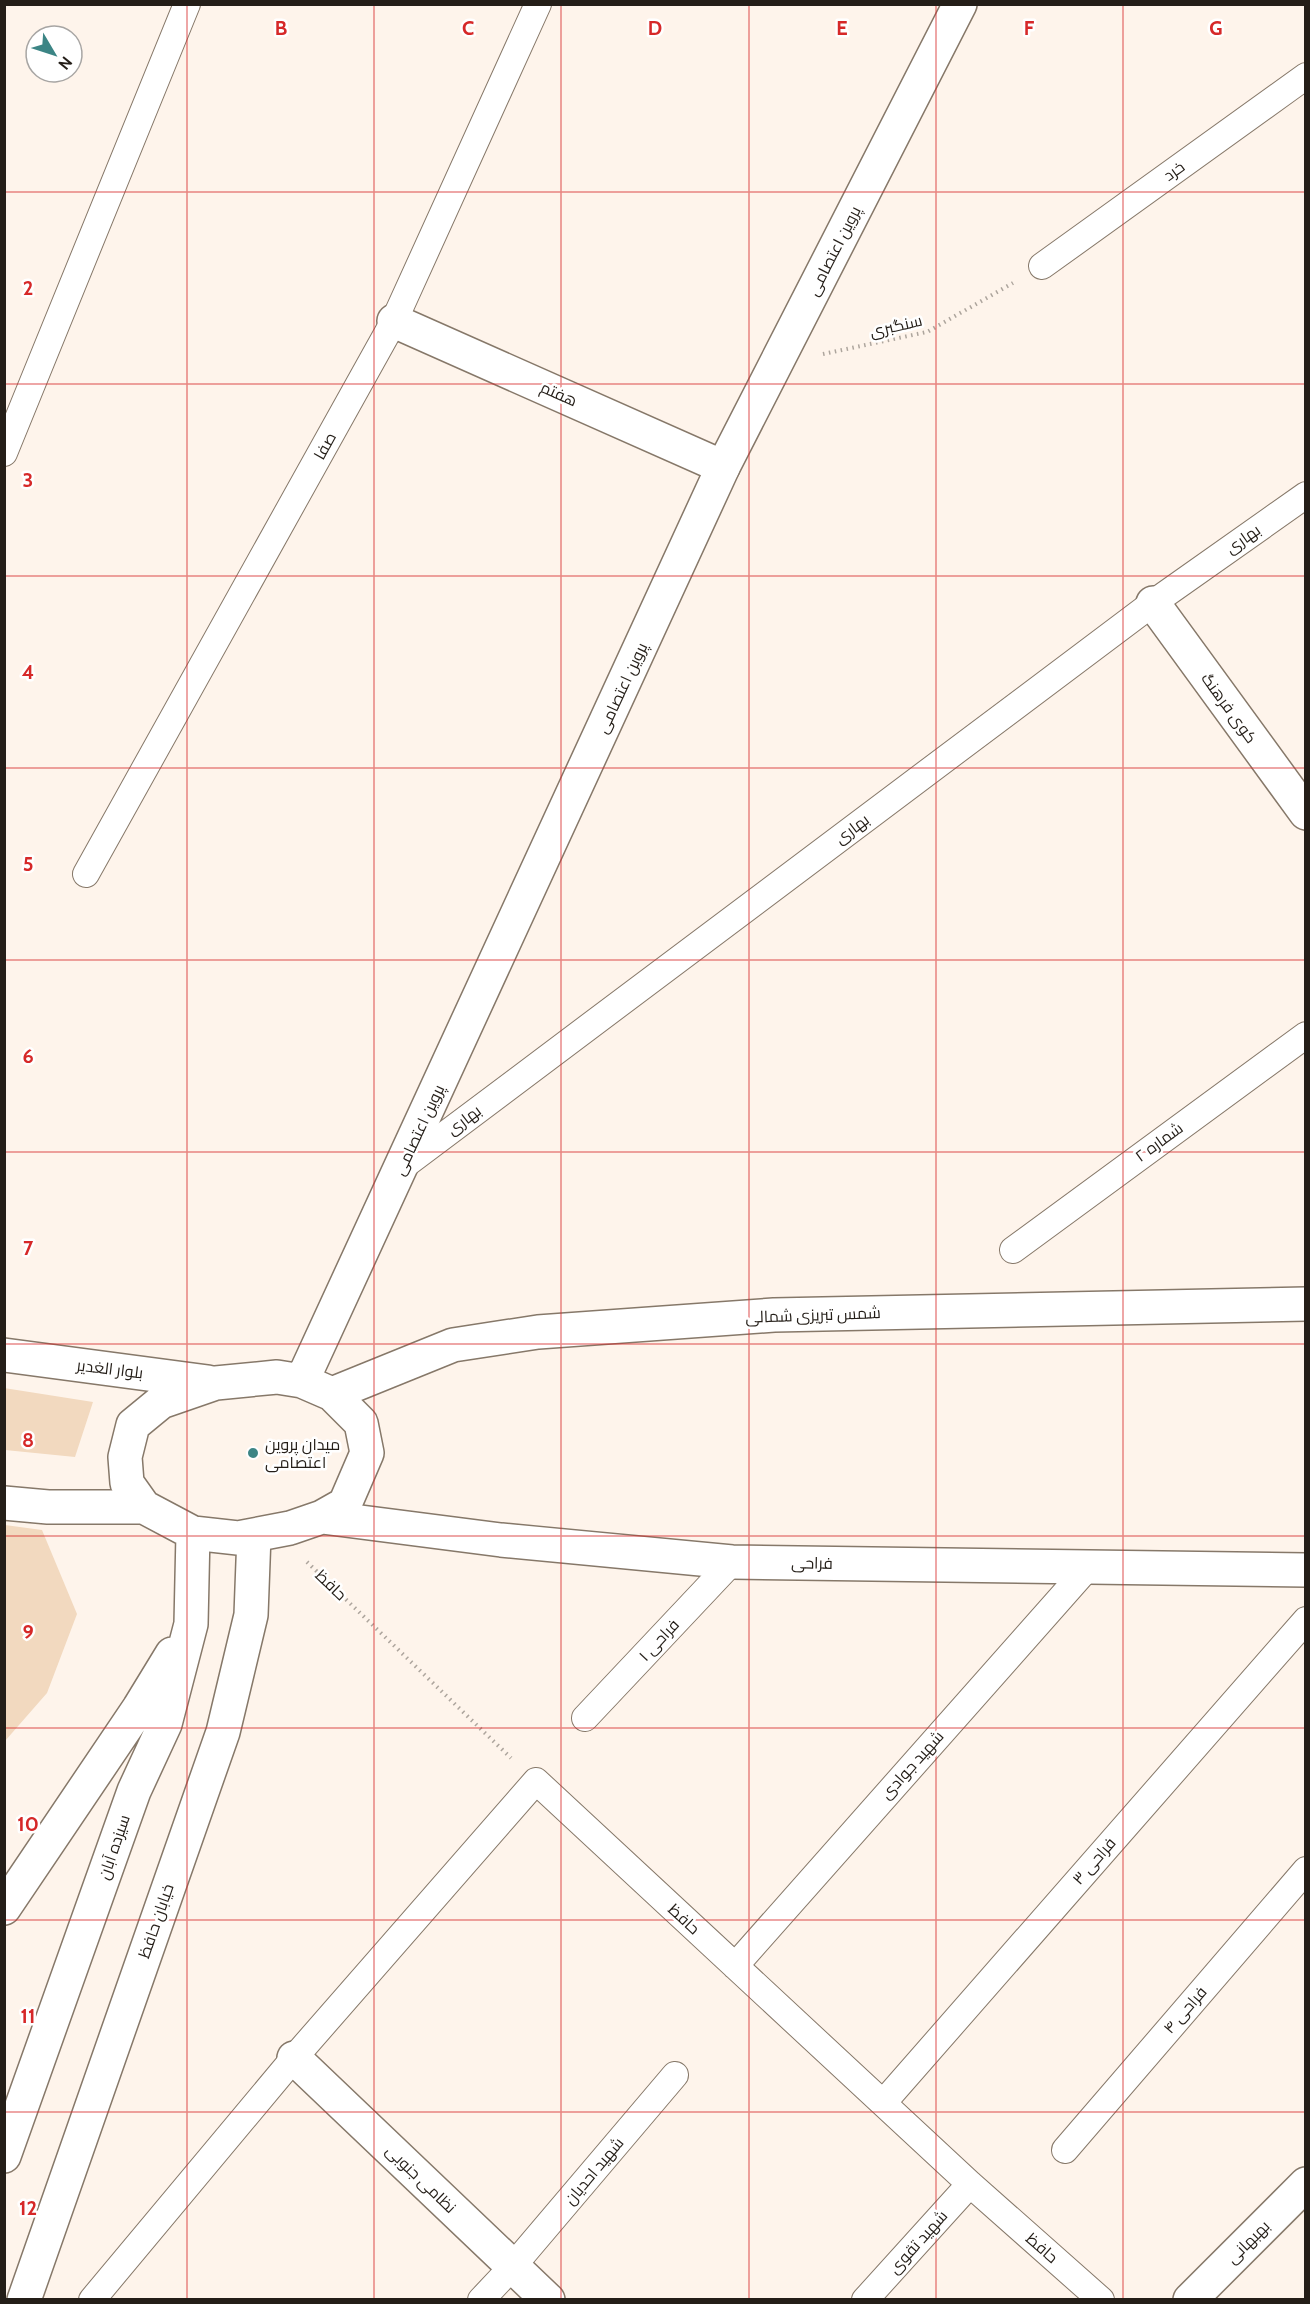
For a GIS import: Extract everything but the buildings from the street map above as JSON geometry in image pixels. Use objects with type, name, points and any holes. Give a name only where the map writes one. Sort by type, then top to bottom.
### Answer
[{"type":"street","name":"پروین اعتصامی","points":[[302,1381],[723,467],[960,4]]},
{"type":"street","name":"هفتم","points":[[394,321],[723,467]]},
{"type":"street","name":"کوی فرهنگ","points":[[1153,603],[1305,813]]},
{"type":"street","name":"شمس تبریزی شمالی","points":[[332,1394],[453,1345],[538,1332],[774,1315],[1305,1304]]},
{"type":"street","name":"بلوار الغدیر","points":[[4,1356],[216,1383]]},
{"type":"street","points":[[277,1377],[302,1381],[332,1394],[361,1423],[367,1453],[345,1504],[322,1517],[290,1528],[238,1538],[193,1533],[144,1507],[127,1483],[125,1457],[133,1425],[161,1402],[216,1383],[277,1377]]},
{"type":"street","points":[[4,1503],[48,1507],[144,1507]]},
{"type":"street","name":"فراحی","points":[[322,1517],[501,1540],[732,1562],[1090,1565],[1305,1570]]},
{"type":"street","name":"سیزده آبان","points":[[4,2156],[134,1791],[165,1724],[191,1624],[193,1533]]},
{"type":"street","name":"خیابان حافظ","points":[[24,2300],[223,1732],[251,1615],[264,1533]]},
{"type":"street","points":[[4,1908],[139,1708],[191,1624]]},
{"type":"street","name":"نظامی جنوبی","points":[[294,2058],[548,2300]]},
{"type":"street","name":"بهبهانی","points":[[1190,2300],[1305,2184]]},
{"type":"lane","points":[[4,453],[187,4]]},
{"type":"lane","name":"صفا","points":[[86,874],[394,321],[538,4]]},
{"type":"lane","name":"خرد","points":[[1042,266],[1305,76]]},
{"type":"lane","name":"بهاری","points":[[402,1167],[1153,603],[1305,495]]},
{"type":"lane","name":"شماره ۲","points":[[1013,1250],[1305,1035]]},
{"type":"lane","name":"فراحی ۱","points":[[585,1718],[732,1562]]},
{"type":"lane","name":"شهید جوادی","points":[[735,1966],[1090,1565]]},
{"type":"lane","name":"فراحی ۳","points":[[883,2103],[1305,1620]]},
{"type":"lane","points":[[92,2300],[294,2058],[536,1781]]},
{"type":"lane","name":"حافظ","points":[[536,1781],[970,2184],[1101,2300]]},
{"type":"lane","name":"فراحی ۴","points":[[1065,2150],[1305,1869]]},
{"type":"lane","name":"شهید احدیان","points":[[481,2300],[513,2266],[675,2075]]},
{"type":"lane","name":"شهید تقوی","points":[[865,2300],[970,2184]]},
{"type":"path","name":"سنگبری","points":[[776,364],[927,332],[1042,266]]},
{"type":"path","name":"حافظ","points":[[264,1533],[536,1781]]},
{"type":"shaded area","points":[[4,1388],[93,1402],[75,1457],[5,1450]]},
{"type":"shaded area","points":[[5,1525],[42,1530],[77,1614],[47,1693],[5,1741]]},
{"type":"place","name":"میدان پروین اعتصامی","points":[[253,1453]]}]
